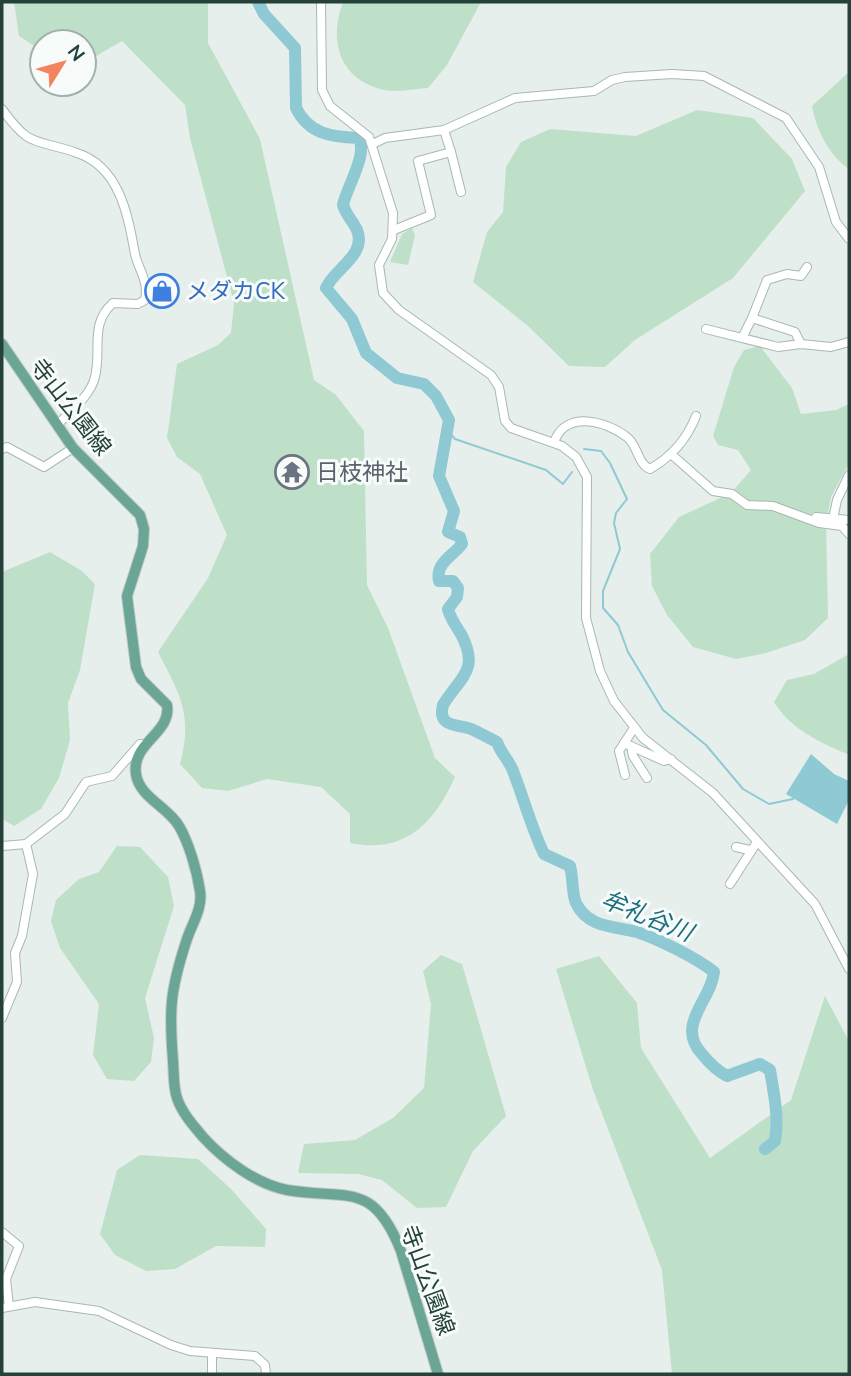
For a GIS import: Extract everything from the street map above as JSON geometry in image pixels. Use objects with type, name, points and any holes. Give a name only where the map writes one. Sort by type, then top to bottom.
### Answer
[{"type":"main road","name":"寺山公園線","points":[[2,344],[73,448],[118,495],[135,507],[143,523],[143,546],[127,596],[135,667],[141,679],[167,705],[168,711],[166,722],[145,744],[136,765],[139,784],[178,825],[201,896],[173,984],[169,1008],[174,1082],[180,1105],[216,1150],[257,1178],[289,1190],[349,1194],[373,1207],[393,1232],[401,1251],[438,1374]]},
{"type":"street","points":[[321,2],[322,90],[330,106],[359,126],[373,144],[393,213],[394,230],[382,256],[378,275],[383,293],[390,302],[491,375],[499,387],[505,421],[511,428],[554,443],[576,457],[587,477],[584,600],[587,627],[608,691],[635,729],[713,793],[822,914],[849,969]]},
{"type":"street","points":[[373,144],[385,138],[444,130],[515,98],[594,91],[612,80],[625,77],[681,74],[704,76],[786,118],[820,167],[836,222],[849,239]]},
{"type":"street","points":[[2,109],[22,134],[46,146],[79,153],[104,169],[131,221],[136,255],[146,282],[145,300],[138,304],[113,303],[103,313],[97,325],[95,380],[57,425]]},
{"type":"street","points":[[444,130],[461,191]]},
{"type":"street","points":[[394,230],[431,215],[418,161],[452,152]]},
{"type":"street","points":[[743,336],[767,280],[787,274],[801,276],[807,267]]},
{"type":"street","points":[[752,318],[795,332],[801,344]]},
{"type":"street","points":[[706,329],[743,336],[770,346],[801,344],[818,348],[846,343],[849,331]]},
{"type":"street","points":[[554,443],[558,430],[568,422],[581,421],[627,437],[643,466],[650,469],[671,454],[692,428],[696,416]]},
{"type":"street","points":[[2,449],[7,447],[44,467],[73,448]]},
{"type":"street","points":[[671,454],[713,491],[732,495],[747,505],[773,506],[809,517],[849,520]]},
{"type":"street","points":[[833,519],[837,500],[849,475]]},
{"type":"street","points":[[809,517],[819,523],[842,526],[849,534]]},
{"type":"street","points":[[625,775],[619,751],[627,744],[635,729]]},
{"type":"street","points":[[2,846],[26,844],[65,814],[86,782],[112,776],[141,744],[145,744]]},
{"type":"street","points":[[627,744],[664,761],[671,759]]},
{"type":"street","points":[[627,744],[646,778]]},
{"type":"street","points":[[730,884],[757,842]]},
{"type":"street","points":[[2,1018],[17,982],[15,953],[22,936],[33,874],[26,844]]},
{"type":"street","points":[[736,847],[750,850]]},
{"type":"street","points":[[2,1232],[19,1246],[6,1279],[5,1307],[35,1302],[99,1311],[171,1345],[212,1354],[255,1356],[265,1365],[266,1374]]},
{"type":"street","points":[[212,1354],[212,1374]]},
{"type":"green space","points":[[14,2],[208,2],[208,43],[260,139],[314,380],[336,395],[364,431],[367,585],[388,628],[435,758],[455,777],[447,794],[427,821],[402,839],[387,844],[350,843],[350,814],[321,787],[267,779],[228,791],[202,788],[180,764],[184,747],[185,718],[178,693],[158,652],[208,578],[227,535],[200,474],[177,457],[167,438],[177,364],[218,345],[231,333],[234,303],[190,138],[185,105],[122,41],[98,55],[98,28],[28,28],[28,42],[19,36]]},
{"type":"green space","points":[[343,2],[481,2],[447,65],[428,88],[394,91],[369,85],[357,78],[341,57],[337,31]]},
{"type":"green space","points":[[849,72],[849,169],[835,157],[824,141],[812,106]]},
{"type":"green space","points":[[697,110],[753,118],[792,159],[805,191],[733,278],[635,340],[605,367],[569,366],[528,326],[473,282],[487,232],[503,212],[506,167],[521,142],[550,129],[636,136]]},
{"type":"green space","points":[[412,228],[415,235],[408,265],[390,262],[402,234]]},
{"type":"green space","points":[[760,346],[792,388],[801,414],[836,410],[849,404],[849,463],[831,497],[826,523],[828,618],[805,640],[766,653],[736,659],[693,647],[667,615],[652,586],[650,554],[679,517],[731,493],[751,470],[738,450],[718,445],[713,436],[734,367],[744,350]]},
{"type":"green space","points":[[50,552],[82,571],[95,584],[80,670],[68,703],[70,740],[59,778],[41,809],[14,826],[2,819],[2,572]]},
{"type":"green space","points":[[849,654],[849,755],[798,728],[774,702],[787,680],[814,674]]},
{"type":"green space","points":[[117,846],[140,847],[168,877],[174,906],[145,998],[154,1038],[151,1062],[134,1081],[107,1079],[93,1055],[99,1004],[60,948],[51,921],[56,900],[79,879],[99,872]]},
{"type":"green space","points":[[441,955],[462,964],[506,1116],[473,1151],[446,1207],[417,1208],[382,1180],[358,1174],[298,1173],[304,1144],[355,1140],[393,1118],[424,1088],[431,1004],[423,971]]},
{"type":"green space","points":[[599,956],[637,1003],[641,1048],[710,1158],[791,1100],[825,996],[849,1041],[849,1374],[672,1374],[662,1270],[593,1090],[556,969]]},
{"type":"green space","points":[[140,1155],[198,1159],[231,1189],[266,1229],[265,1247],[216,1246],[175,1269],[146,1271],[115,1255],[100,1234],[117,1170]]},
{"type":"water","points":[[811,754],[834,774],[849,781],[849,800],[837,824],[786,794]]},
{"type":"waterway","name":"牟礼谷川","points":[[258,2],[264,14],[295,48],[296,108],[301,117],[314,129],[339,137],[358,138],[361,144],[359,161],[343,205],[357,230],[358,247],[326,288],[352,319],[366,353],[397,378],[424,384],[436,396],[449,420],[439,476],[454,511],[448,532],[460,537],[462,544],[442,565],[438,575],[439,581],[453,581],[458,588],[457,597],[448,609],[469,656],[466,672],[443,705],[443,718],[450,724],[471,729],[497,742],[513,771],[544,854],[570,866],[575,900],[587,917],[602,925],[656,939],[714,972],[712,983],[693,1023],[692,1033],[702,1054],[727,1076],[760,1064],[770,1070],[776,1106],[776,1132],[775,1141],[765,1149]]},
{"type":"waterway","points":[[448,431],[455,439],[546,470],[563,484],[572,472]]},
{"type":"waterway","points":[[584,449],[601,451],[610,463],[627,499],[616,513],[614,523],[620,549],[603,591],[603,608],[618,625],[628,652],[663,710],[706,745],[743,789],[769,804],[793,799]]},
{"type":"place","name":"メダカCK","points":[[162,291]]},
{"type":"place","name":"日枝神社","points":[[292,472]]}]
